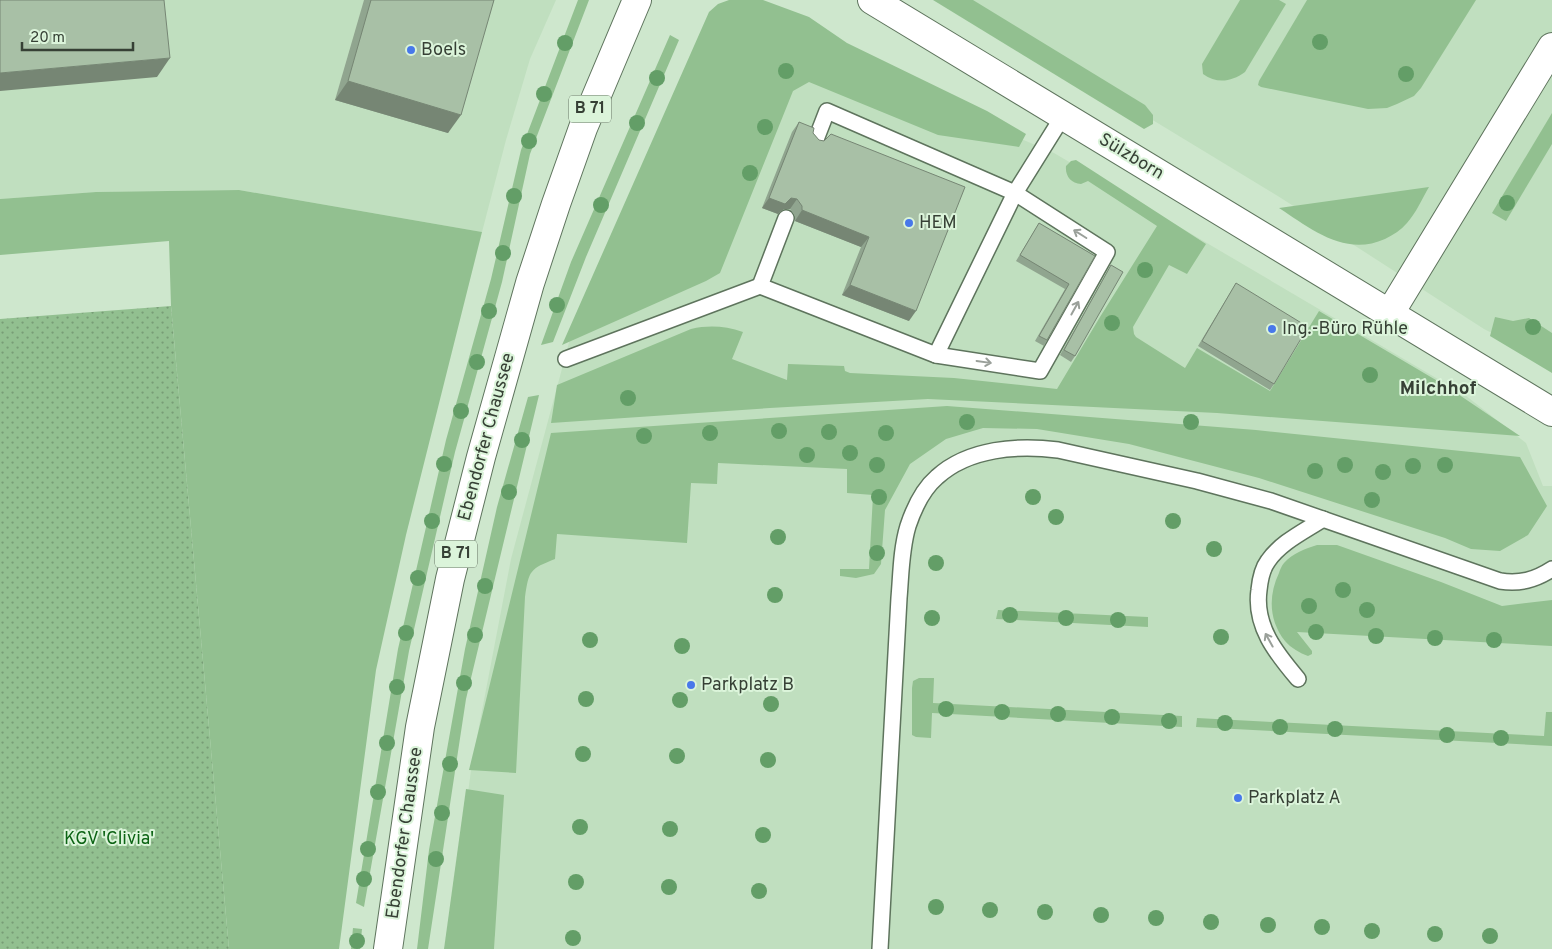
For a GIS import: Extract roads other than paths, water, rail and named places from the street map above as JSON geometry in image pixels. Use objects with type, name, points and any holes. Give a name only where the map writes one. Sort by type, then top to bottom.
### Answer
[{"type":"street","name":"Ebendorfer Chaussee","points":[[388,949],[420,727],[450,578],[481,457],[530,283],[556,204],[583,128],[637,0]]},
{"type":"street","name":"Sülzborn","points":[[872,0],[1552,412]]},
{"type":"street","points":[[1390,313],[1552,47]]},
{"type":"lane","points":[[566,359],[760,286],[936,355],[1040,371],[1107,252],[1015,193],[827,111],[815,142]]},
{"type":"lane","points":[[936,355],[1015,193],[1063,116]]},
{"type":"lane","points":[[760,286],[786,218]]},
{"type":"lane","points":[[880,949],[902,560],[908,527],[925,491],[937,477],[953,466],[990,452],[1012,448],[1035,447],[1058,450],[1271,501],[1500,581],[1516,583],[1533,580],[1552,569]]},
{"type":"lane","points":[[1298,679],[1267,637],[1259,617],[1257,599],[1260,580],[1268,561],[1283,544],[1323,519]]},
{"type":"place","name":"Boels","points":[[411,50]]},
{"type":"place","name":"HEM","points":[[909,223]]},
{"type":"place","name":"Ing.-Büro Rühle","points":[[1272,329]]},
{"type":"place","name":"Parkplatz B","points":[[691,685]]},
{"type":"place","name":"Parkplatz A","points":[[1238,798]]},
{"type":"district","name":"Milchhof","points":[[1438,389]]},
{"type":"park label","name":"KGV 'Clivia'","points":[[109,839]]}]
